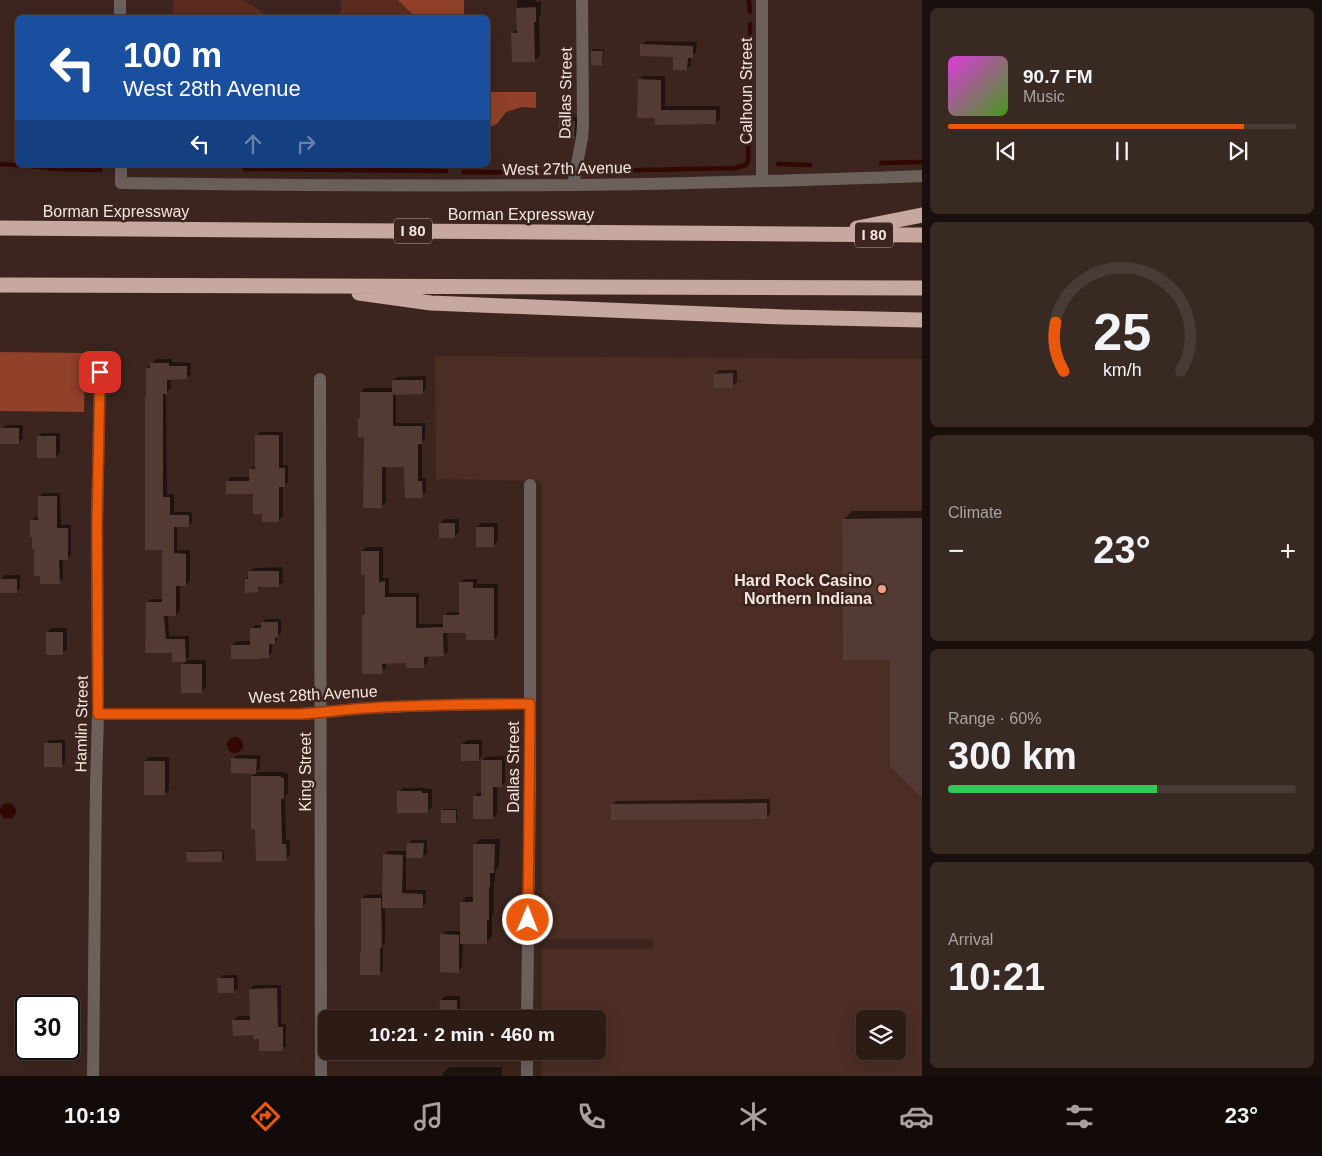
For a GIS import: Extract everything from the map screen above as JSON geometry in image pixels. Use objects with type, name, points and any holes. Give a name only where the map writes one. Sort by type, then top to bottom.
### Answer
[{"type":"highway","points":[[827,234],[922,215]]},
{"type":"highway","name":"Borman Expressway","points":[[0,228],[922,235]]},
{"type":"highway","points":[[0,284],[922,288]]},
{"type":"highway","points":[[301,285],[431,303],[784,317],[922,320]]},
{"type":"street","points":[[120,0],[120,15]]},
{"type":"street","name":"Dallas Street","points":[[573,185],[583,124],[582,0]]},
{"type":"street","name":"Calhoun Street","points":[[762,0],[762,181]]},
{"type":"street","name":"West 27th Avenue","points":[[121,167],[121,183],[573,185],[922,176]]},
{"type":"street","name":"Hamlin Street","points":[[93,1076],[100,372]]},
{"type":"street","name":"King Street","points":[[320,379],[321,1076]]},
{"type":"street","name":"Dallas Street","points":[[527,1010],[530,782],[530,485]]},
{"type":"street","name":"West 28th Avenue","points":[[98,714],[300,714],[359,708],[530,704]]},
{"type":"street","points":[[527,1060],[527,1076]]},
{"type":"shaded area","points":[[174,0],[242,0],[266,15],[172,15]]},
{"type":"shaded area","points":[[341,0],[398,0],[413,15],[341,15]]},
{"type":"shaded area","points":[[398,0],[464,0],[464,15],[413,15]]},
{"type":"shaded area","points":[[490,92],[536,92],[536,108],[522,107],[506,112],[497,124],[490,127]]},
{"type":"shaded area","points":[[0,352],[85,353],[84,412],[0,411]]},
{"type":"shaded area","points":[[435,356],[922,359],[922,1076],[542,1076],[542,1060],[606,1060],[606,1010],[542,1010],[542,949],[653,949],[653,939],[542,939],[542,481],[436,479]]},
{"type":"shaded area","points":[[235,737],[243,745],[235,753],[227,745]]},
{"type":"shaded area","points":[[8,803],[14,805],[16,811],[14,817],[8,819],[2,817],[0,811],[2,805]]},
{"type":"building","points":[[536,7],[536,22],[534,22],[535,62],[512,62],[511,33],[517,33],[516,8]]},
{"type":"building","points":[[640,44],[693,46],[693,58],[688,58],[687,70],[673,70],[673,57],[640,56]]},
{"type":"building","points":[[591,51],[603,51],[602,66],[591,65]]},
{"type":"building","points":[[638,79],[661,80],[661,110],[716,110],[716,124],[655,125],[655,118],[637,118]]},
{"type":"building","points":[[559,121],[575,121],[574,139],[558,139]]},
{"type":"building","points":[[150,363],[169,363],[169,366],[187,366],[187,379],[167,380],[167,394],[163,394],[163,497],[170,497],[170,515],[189,515],[189,527],[174,527],[174,553],[186,554],[186,586],[176,586],[176,616],[164,616],[166,639],[185,639],[186,662],[172,662],[172,653],[145,653],[146,602],[162,602],[162,550],[145,550],[145,397],[146,368],[150,368]]},
{"type":"building","points":[[733,373],[733,388],[714,388],[713,374]]},
{"type":"building","points":[[392,380],[423,380],[423,394],[393,395],[393,426],[422,426],[422,444],[418,444],[418,481],[422,481],[423,498],[405,498],[404,467],[382,467],[382,508],[363,508],[364,438],[358,437],[360,392],[392,392]]},
{"type":"building","points":[[0,428],[19,428],[19,444],[0,444]]},
{"type":"building","points":[[255,435],[279,435],[279,468],[285,468],[285,487],[279,487],[279,522],[262,522],[262,514],[253,514],[253,494],[226,494],[226,481],[249,481],[249,469],[255,469]]},
{"type":"building","points":[[37,436],[56,436],[56,458],[37,458]]},
{"type":"building","points":[[38,496],[57,496],[57,528],[68,528],[68,560],[59,560],[60,584],[40,584],[40,576],[34,576],[34,549],[32,549],[32,537],[30,537],[30,520],[38,520]]},
{"type":"building","name":"Hard Rock Casino Northern Indiana","points":[[922,518],[922,798],[890,766],[890,660],[843,660],[842,519]]},
{"type":"building","points":[[439,523],[455,523],[455,538],[439,538]]},
{"type":"building","points":[[476,527],[494,527],[494,547],[476,547]]},
{"type":"building","points":[[361,551],[379,551],[379,582],[385,581],[385,597],[416,597],[416,628],[443,627],[443,615],[459,615],[459,582],[473,582],[473,588],[494,588],[494,640],[466,640],[466,633],[443,633],[444,656],[424,657],[424,668],[406,668],[406,663],[382,664],[383,674],[362,674],[362,615],[365,615],[365,575],[361,575]]},
{"type":"building","points":[[248,571],[279,571],[279,587],[258,587],[258,592],[245,593],[245,579],[248,579]]},
{"type":"building","points":[[0,579],[17,579],[17,593],[0,593]]},
{"type":"building","points":[[261,622],[278,622],[278,638],[275,637],[275,644],[269,644],[269,658],[231,659],[231,645],[250,645],[250,628],[261,628]]},
{"type":"building","points":[[46,632],[63,632],[63,655],[46,655]]},
{"type":"building","points":[[181,664],[202,664],[202,693],[181,693]]},
{"type":"building","points":[[44,743],[62,743],[62,767],[44,767]]},
{"type":"building","points":[[461,744],[479,744],[479,761],[461,761]]},
{"type":"building","points":[[231,758],[257,759],[256,774],[231,773]]},
{"type":"building","points":[[481,760],[502,760],[502,787],[493,787],[493,819],[473,819],[473,796],[481,796]]},
{"type":"building","points":[[144,761],[165,761],[165,795],[144,795]]},
{"type":"building","points":[[251,776],[279,776],[284,778],[284,798],[281,800],[282,844],[286,844],[287,861],[256,861],[255,829],[251,829]]},
{"type":"building","points":[[397,791],[422,791],[422,793],[428,793],[428,813],[397,813]]},
{"type":"building","points":[[767,803],[767,819],[611,820],[611,804]]},
{"type":"building","points":[[441,810],[456,810],[456,823],[441,823]]},
{"type":"building","points":[[407,843],[424,843],[423,858],[406,858]]},
{"type":"building","points":[[473,844],[495,844],[494,873],[490,873],[487,944],[460,944],[460,902],[473,902]]},
{"type":"building","points":[[222,851],[222,862],[187,862],[186,852]]},
{"type":"building","points":[[383,854],[403,855],[402,893],[423,894],[423,908],[382,908]]},
{"type":"building","points":[[361,898],[381,898],[382,948],[380,948],[380,975],[360,975]]},
{"type":"building","points":[[440,934],[459,935],[459,973],[440,972]]},
{"type":"building","points":[[217,978],[234,978],[234,993],[218,993]]},
{"type":"building","points":[[277,988],[278,1027],[283,1027],[283,1051],[259,1051],[259,1039],[253,1039],[253,1035],[233,1036],[232,1020],[250,1020],[249,989]]},
{"type":"building","points":[[440,1000],[457,1000],[457,1010],[439,1010]]},
{"type":"waterway","points":[[749,0],[750,12]]},
{"type":"waterway","points":[[750,24],[750,58]]},
{"type":"waterway","points":[[594,171],[736,168],[746,165],[748,161],[749,103]]},
{"type":"waterway","points":[[881,163],[922,162]]},
{"type":"waterway","points":[[0,164],[15,165]]},
{"type":"waterway","points":[[778,164],[810,165]]},
{"type":"waterway","points":[[40,167],[100,170]]},
{"type":"waterway","points":[[245,169],[446,171]]},
{"type":"waterway","points":[[464,172],[555,173]]},
{"type":"place","name":"Hard Rock Casino Northern Indiana","points":[[882,589]]},
{"type":"route","points":[[100,372],[97,526],[98,714],[300,714],[359,708],[530,704],[528,920]]}]
